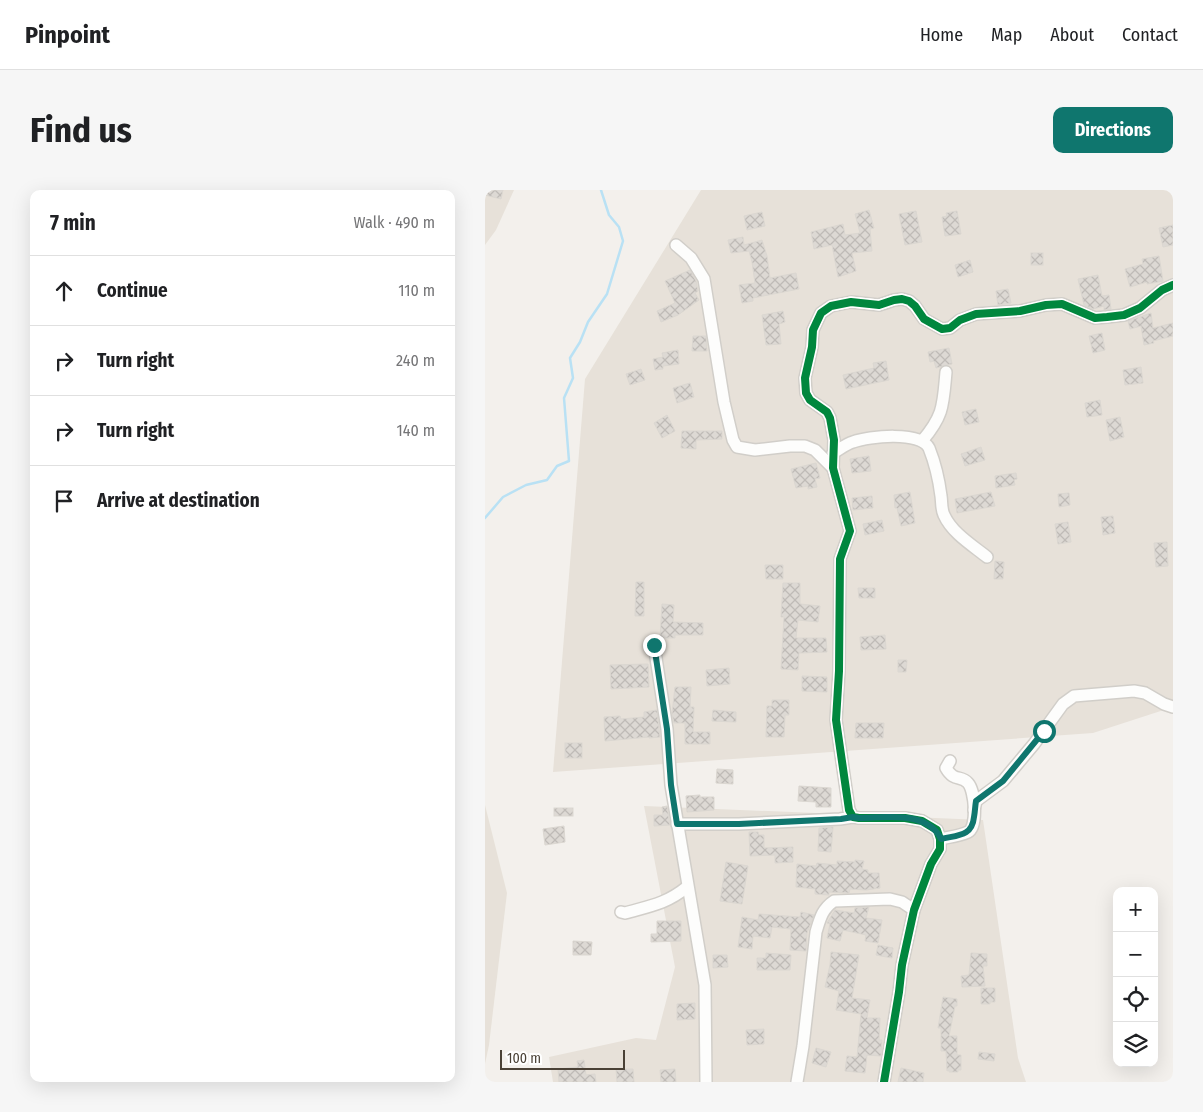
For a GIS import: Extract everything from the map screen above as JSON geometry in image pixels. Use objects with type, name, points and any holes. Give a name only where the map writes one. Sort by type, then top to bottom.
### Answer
[{"type":"street","points":[[676,245],[691,258],[705,279],[723,402],[733,440],[737,447],[755,450],[805,446],[815,450],[833,468]]},
{"type":"street","points":[[853,817],[849,810],[837,720],[840,654],[840,559],[850,531],[833,468],[834,440],[830,418],[827,412],[809,400],[806,393],[805,378],[812,347],[813,330],[821,313],[831,306],[851,302],[879,305],[902,299],[909,301],[915,306],[924,320],[942,329],[950,328],[960,320],[976,314],[1020,311],[1046,305],[1062,304],[1095,318],[1124,315],[1140,308],[1162,290],[1173,285]]},
{"type":"street","points":[[922,441],[935,425],[943,405],[946,372]]},
{"type":"street","points":[[833,453],[852,442],[873,437],[900,437],[922,441],[928,446],[937,474],[943,513],[948,523],[957,534],[987,557]]},
{"type":"street","points":[[654,645],[667,729],[671,785],[705,985],[706,1082]]},
{"type":"street","points":[[974,810],[976,801],[1003,781],[1035,744],[1063,704],[1074,696],[1134,691],[1145,693],[1159,702],[1173,707]]},
{"type":"street","points":[[941,839],[967,833],[971,829],[975,815],[969,784],[964,780],[955,779],[949,773],[946,768],[950,761]]},
{"type":"street","points":[[677,824],[739,824],[853,817],[905,818],[922,821],[937,830],[941,839],[940,849],[931,864],[914,910],[902,964],[885,1082]]},
{"type":"street","points":[[621,912],[625,913],[665,902],[674,898],[687,887]]},
{"type":"street","points":[[797,1082],[817,932],[821,916],[827,906],[834,901],[889,899],[902,902],[914,910]]},
{"type":"shaded area","points":[[485,190],[514,190],[496,230],[485,245]]},
{"type":"shaded area","points":[[701,190],[1173,190],[1173,707],[1093,733],[553,772],[585,379]]},
{"type":"shaded area","points":[[485,805],[507,893],[489,1045],[485,1064]]},
{"type":"shaded area","points":[[644,806],[983,820],[1018,1058],[1026,1082],[553,1082],[549,1057],[636,1038],[656,1040],[675,967]]},
{"type":"building","points":[[485,190],[503,190],[501,199],[485,195]]},
{"type":"building","points":[[869,210],[874,228],[870,229],[872,251],[852,253],[856,271],[838,277],[832,245],[814,249],[811,232],[843,224],[845,235],[860,233],[855,214]]},
{"type":"building","points":[[916,211],[922,242],[905,245],[899,214]]},
{"type":"building","points":[[957,211],[961,234],[945,236],[942,217],[947,216],[946,213]]},
{"type":"building","points":[[762,212],[765,226],[747,230],[744,216]]},
{"type":"building","points":[[1173,225],[1173,245],[1163,247],[1159,228]]},
{"type":"building","points":[[743,237],[744,245],[762,240],[767,256],[770,278],[796,273],[799,289],[753,298],[753,301],[742,303],[739,285],[755,283],[752,262],[749,251],[731,253],[728,240]]},
{"type":"building","points":[[1031,253],[1043,253],[1043,265],[1031,265]]},
{"type":"building","points":[[1159,256],[1163,281],[1147,284],[1147,282],[1130,287],[1125,269],[1143,264],[1142,259]]},
{"type":"building","points":[[970,260],[973,272],[958,277],[955,265]]},
{"type":"building","points":[[690,270],[696,281],[698,291],[695,293],[699,300],[678,315],[661,322],[657,311],[675,303],[665,281]]},
{"type":"building","points":[[1098,275],[1102,296],[1109,295],[1111,309],[1104,310],[1104,306],[1093,309],[1084,305],[1078,279]]},
{"type":"building","points":[[1008,289],[1011,303],[998,305],[996,291]]},
{"type":"building","points":[[783,311],[785,322],[779,324],[781,344],[766,345],[762,315]]},
{"type":"building","points":[[1151,313],[1153,328],[1173,323],[1173,336],[1144,345],[1141,326],[1130,329],[1128,321]]},
{"type":"building","points":[[1102,333],[1105,350],[1093,353],[1089,336]]},
{"type":"building","points":[[693,336],[706,336],[707,351],[692,351]]},
{"type":"building","points":[[949,348],[952,364],[936,368],[934,361],[930,362],[928,352]]},
{"type":"building","points":[[678,350],[679,364],[663,366],[663,369],[655,370],[653,359],[663,357],[662,353]]},
{"type":"building","points":[[886,361],[889,380],[846,389],[843,375],[874,368],[873,363]]},
{"type":"building","points":[[1141,367],[1143,383],[1125,385],[1123,370]]},
{"type":"building","points":[[641,369],[645,380],[630,385],[626,374]]},
{"type":"building","points":[[690,383],[694,397],[677,403],[673,388]]},
{"type":"building","points":[[1100,400],[1102,415],[1087,417],[1085,403]]},
{"type":"building","points":[[976,409],[979,422],[965,425],[962,412]]},
{"type":"building","points":[[667,415],[675,431],[662,438],[654,423]]},
{"type":"building","points":[[1120,417],[1124,437],[1110,441],[1106,420]]},
{"type":"building","points":[[682,431],[722,431],[722,439],[696,440],[696,449],[681,448]]},
{"type":"building","points":[[981,447],[985,460],[965,466],[961,454]]},
{"type":"building","points":[[869,456],[871,471],[852,473],[850,459]]},
{"type":"building","points":[[816,463],[820,478],[815,479],[817,487],[808,489],[808,486],[796,488],[791,469]]},
{"type":"building","points":[[1016,473],[1015,485],[996,488],[995,476]]},
{"type":"building","points":[[910,492],[915,523],[901,526],[897,508],[895,508],[894,495]]},
{"type":"building","points":[[991,492],[995,506],[957,513],[955,499]]},
{"type":"building","points":[[1069,493],[1070,505],[1059,507],[1058,494]]},
{"type":"building","points":[[872,496],[873,508],[853,510],[852,498]]},
{"type":"building","points":[[1113,516],[1115,533],[1103,535],[1101,517]]},
{"type":"building","points":[[882,520],[884,531],[865,535],[863,524]]},
{"type":"building","points":[[1068,522],[1071,542],[1058,544],[1055,524]]},
{"type":"building","points":[[1167,542],[1168,566],[1156,567],[1154,543]]},
{"type":"building","points":[[995,561],[1004,562],[1003,579],[994,579]]},
{"type":"building","points":[[765,565],[783,565],[783,579],[766,579]]},
{"type":"building","points":[[636,582],[644,582],[644,616],[635,616]]},
{"type":"building","points":[[783,583],[800,583],[800,604],[820,606],[818,622],[798,620],[796,638],[826,638],[827,652],[799,653],[798,670],[781,669],[784,617],[781,617]]},
{"type":"building","points":[[858,588],[875,588],[875,598],[859,598]]},
{"type":"building","points":[[662,604],[674,605],[673,622],[703,623],[703,635],[675,635],[675,638],[660,638]]},
{"type":"building","points":[[885,635],[886,649],[861,650],[860,637]]},
{"type":"building","points":[[898,660],[907,660],[906,672],[898,672]]},
{"type":"building","points":[[648,664],[649,687],[611,689],[610,665]]},
{"type":"building","points":[[729,668],[730,684],[707,686],[706,670]]},
{"type":"building","points":[[802,676],[827,677],[827,692],[802,691]]},
{"type":"building","points":[[675,687],[691,687],[690,707],[694,707],[693,732],[710,732],[710,744],[685,744],[685,723],[674,723],[672,714]]},
{"type":"building","points":[[772,700],[789,700],[789,715],[785,715],[784,737],[766,737],[767,706],[772,706]]},
{"type":"building","points":[[657,710],[660,737],[605,741],[604,717],[620,716],[621,719],[644,717],[644,712]]},
{"type":"building","points":[[713,710],[736,712],[736,722],[712,721]]},
{"type":"building","points":[[856,723],[884,723],[883,738],[855,738]]},
{"type":"building","points":[[565,743],[582,743],[582,758],[565,758]]},
{"type":"building","points":[[717,769],[733,770],[733,784],[716,783]]},
{"type":"building","points":[[799,786],[831,788],[831,807],[816,807],[816,802],[798,801]]},
{"type":"building","points":[[700,795],[700,797],[714,797],[714,810],[687,812],[686,796]]},
{"type":"building","points":[[667,806],[670,825],[654,826],[654,815],[663,815],[662,807]]},
{"type":"building","points":[[554,808],[573,808],[573,816],[554,816]]},
{"type":"building","points":[[564,826],[565,842],[545,845],[543,829]]},
{"type":"building","points":[[833,827],[831,852],[818,851],[819,828]]},
{"type":"building","points":[[749,832],[758,832],[759,835],[764,835],[764,848],[793,847],[793,862],[775,863],[775,855],[750,856]]},
{"type":"building","points":[[855,860],[864,861],[862,869],[868,870],[868,873],[879,873],[880,888],[866,890],[850,889],[849,893],[829,892],[829,895],[815,894],[815,889],[796,887],[797,864],[816,866],[817,863],[837,865],[837,861],[855,862]]},
{"type":"building","points":[[726,862],[748,866],[742,904],[720,901]]},
{"type":"building","points":[[869,907],[866,918],[882,920],[878,943],[865,941],[866,935],[843,930],[840,941],[827,938],[830,924],[827,923],[835,910],[854,913],[855,908]]},
{"type":"building","points":[[801,912],[814,915],[807,933],[806,951],[790,950],[791,929],[772,927],[770,938],[753,936],[752,949],[738,947],[742,917],[758,920],[759,914],[800,917]]},
{"type":"building","points":[[657,921],[681,921],[681,941],[651,942],[651,934],[657,934]]},
{"type":"building","points":[[573,941],[592,942],[591,955],[573,955]]},
{"type":"building","points":[[878,945],[893,948],[892,958],[876,955]]},
{"type":"building","points":[[831,952],[859,955],[852,998],[870,1000],[867,1018],[880,1018],[879,1040],[882,1040],[881,1056],[867,1055],[865,1073],[845,1071],[847,1056],[857,1057],[861,1014],[836,1010],[839,991],[825,987]]},
{"type":"building","points":[[766,953],[791,955],[790,970],[757,970],[757,958],[766,958]]},
{"type":"building","points":[[971,953],[987,954],[987,966],[983,966],[985,986],[962,987],[961,976],[969,975]]},
{"type":"building","points":[[713,955],[727,955],[728,967],[713,968]]},
{"type":"building","points":[[981,988],[995,988],[995,1002],[981,1004]]},
{"type":"building","points":[[943,997],[957,999],[949,1036],[957,1036],[957,1055],[961,1055],[961,1070],[958,1070],[958,1072],[947,1071],[946,1051],[941,1051],[941,1028],[938,1028]]},
{"type":"building","points":[[695,1003],[695,1019],[677,1020],[677,1004]]},
{"type":"building","points":[[764,1029],[764,1044],[747,1045],[746,1030]]},
{"type":"building","points":[[816,1048],[831,1052],[826,1067],[812,1063]]},
{"type":"building","points":[[979,1052],[995,1054],[994,1061],[978,1059]]},
{"type":"building","points":[[584,1060],[586,1075],[595,1074],[596,1082],[559,1082],[558,1069],[578,1067],[577,1061]]},
{"type":"building","points":[[901,1068],[924,1073],[923,1082],[898,1082]]},
{"type":"building","points":[[616,1069],[633,1069],[634,1082],[617,1082]]},
{"type":"building","points":[[675,1069],[676,1082],[661,1082],[660,1070]]},
{"type":"waterway","points":[[485,518],[503,497],[526,485],[547,480],[557,466],[569,461],[564,398],[573,378],[570,358],[580,342],[588,322],[607,294],[623,241],[619,227],[609,215],[601,190]]},
{"type":"cycle path","points":[[884,1082],[902,965],[914,910],[931,864],[940,849],[940,839],[937,830],[922,821],[905,818],[859,818],[853,817],[849,810],[836,720],[839,671],[840,559],[850,531],[833,468],[834,440],[830,418],[827,412],[810,400],[806,393],[805,378],[812,347],[813,330],[821,313],[831,306],[851,302],[879,305],[902,299],[909,301],[915,306],[924,319],[942,329],[950,328],[960,320],[976,314],[1020,311],[1046,305],[1062,304],[1095,318],[1124,315],[1140,308],[1162,290],[1173,285]]},
{"type":"route","points":[[654,645],[667,729],[671,785],[677,824],[739,824],[853,817],[905,818],[922,821],[929,825],[937,830],[941,839],[967,833],[973,825],[976,801],[1003,781],[1044,731]]}]
